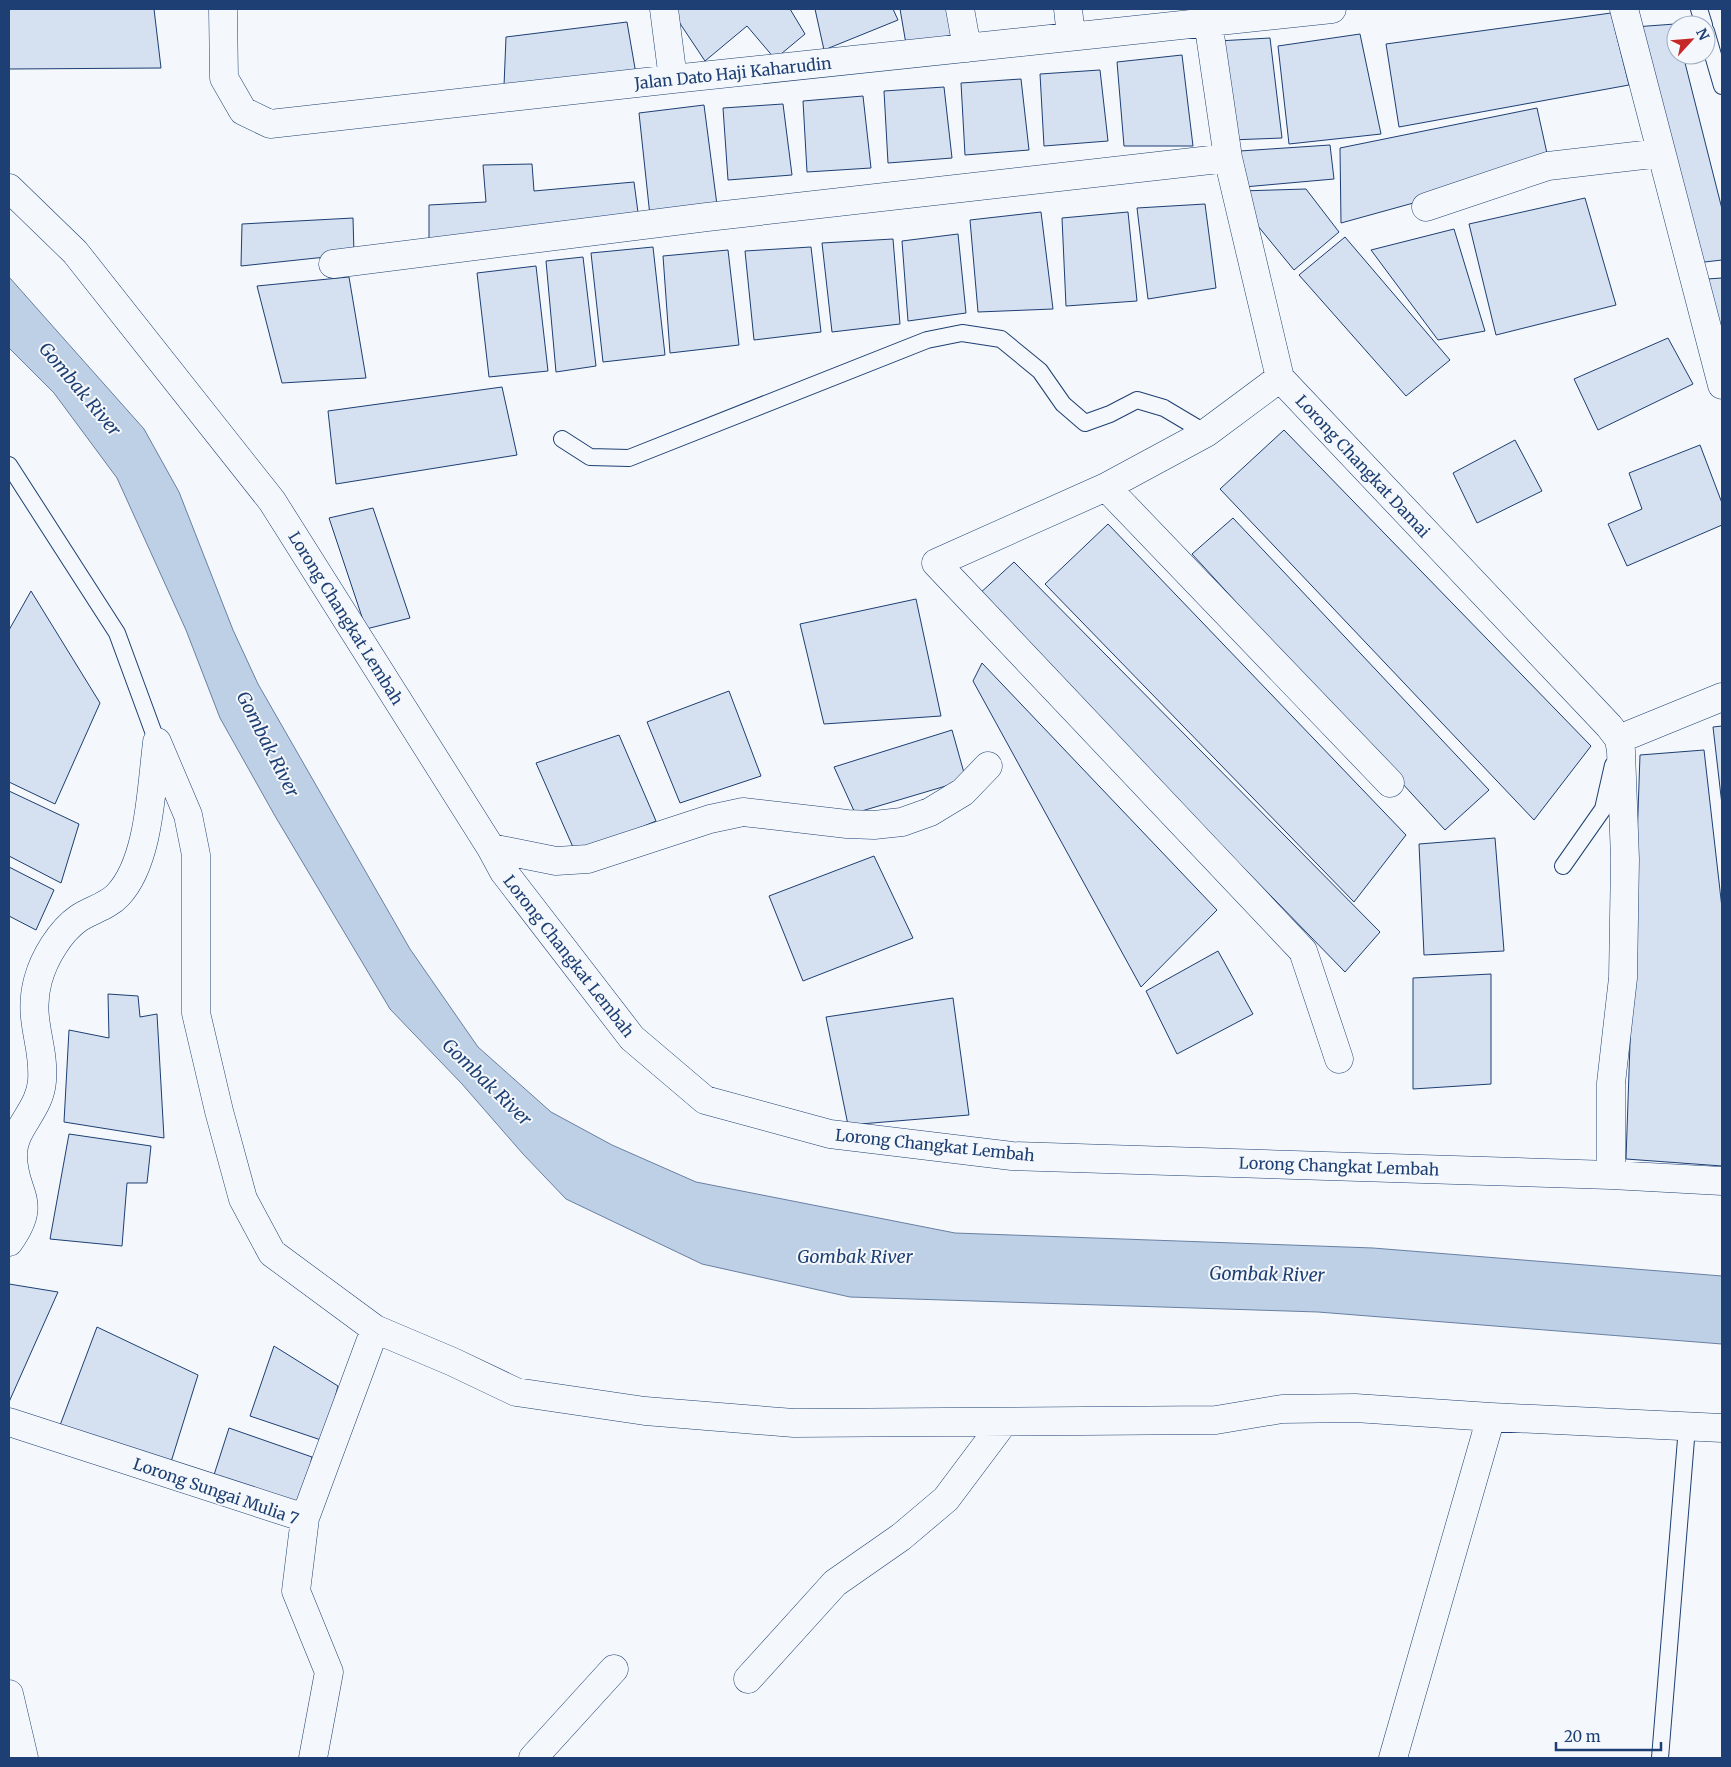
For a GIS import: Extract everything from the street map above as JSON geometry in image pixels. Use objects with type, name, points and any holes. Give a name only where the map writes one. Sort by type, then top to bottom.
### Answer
[{"type":"street","name":"Jalan Dato Haji Kaharudin","points":[[223,9],[224,78],[243,110],[270,124],[1304,10],[1332,9]]},
{"type":"street","points":[[664,9],[672,79]]},
{"type":"street","points":[[960,9],[967,48]]},
{"type":"street","points":[[1068,9],[1071,36]]},
{"type":"street","points":[[1624,9],[1722,385]]},
{"type":"street","points":[[1208,21],[1228,158],[1280,378],[1206,433],[1106,487],[936,563],[1304,951],[1339,1059]]},
{"type":"street","points":[[1426,207],[1548,166],[1661,153]]},
{"type":"street","points":[[333,264],[707,217],[1228,158]]},
{"type":"street","name":"Lorong Changkat Lembah","points":[[9,188],[75,252],[272,501],[491,848],[504,872],[632,1038],[705,1100],[830,1134],[1012,1156],[1611,1175],[1722,1181]]},
{"type":"street","name":"Lorong Changkat Damai","points":[[1280,378],[1609,726],[1619,739]]},
{"type":"street","points":[[1106,487],[1390,783]]},
{"type":"street","points":[[1611,1175],[1611,1083],[1623,978],[1625,868],[1619,739],[1722,697]]},
{"type":"street","points":[[9,1242],[19,1228],[25,1208],[14,1172],[13,1152],[17,1135],[38,1103],[42,1082],[42,1059],[35,1032],[33,1003],[38,979],[46,959],[69,927],[79,918],[118,896],[129,881],[144,837],[157,742]]},
{"type":"street","points":[[157,742],[188,815],[194,847],[196,1013],[243,1200],[272,1253],[375,1329],[453,1362],[516,1392],[645,1411],[794,1423],[1216,1420],[1282,1409],[1355,1408],[1490,1417],[1722,1428]]},
{"type":"street","points":[[491,848],[556,861],[588,859],[710,819],[742,812],[874,826],[902,822],[930,812],[963,792],[988,766]]},
{"type":"street","points":[[305,1518],[375,1329]]},
{"type":"street","points":[[1393,1758],[1490,1417]]},
{"type":"street","name":"Lorong Sungai Mulia 7","points":[[9,1422],[305,1518],[296,1590],[328,1672],[314,1758]]},
{"type":"street","points":[[748,1679],[835,1583],[901,1537],[946,1499],[1003,1423]]},
{"type":"street","points":[[533,1758],[614,1670]]},
{"type":"street","points":[[9,1694],[24,1758]]},
{"type":"lane","points":[[1716,65],[1722,86]]},
{"type":"lane","points":[[562,439],[590,457],[629,458],[927,340],[962,333],[1001,339],[1040,371],[1062,404],[1085,423],[1138,400],[1164,408],[1206,433]]},
{"type":"lane","points":[[9,465],[116,633],[157,742]]},
{"type":"lane","points":[[1562,866],[1603,809],[1619,739]]},
{"type":"lane","points":[[1660,1758],[1687,1427]]},
{"type":"water","name":"Gombak River","points":[[9,277],[144,429],[179,492],[233,630],[258,684],[410,949],[478,1047],[551,1112],[612,1145],[696,1182],[955,1233],[1373,1248],[1722,1276],[1722,1344],[1318,1312],[850,1297],[702,1264],[566,1199],[523,1154],[462,1084],[390,1009],[275,816],[220,718],[186,630],[117,478],[54,393],[9,348]]},
{"type":"building","points":[[9,9],[154,9],[161,68],[9,69]]},
{"type":"building","points":[[678,9],[790,9],[805,34],[775,59],[747,26],[705,61],[673,13]]},
{"type":"building","points":[[815,9],[893,9],[898,20],[824,50]]},
{"type":"building","points":[[900,9],[947,9],[955,42],[906,44]]},
{"type":"building","points":[[1611,13],[1629,85],[1399,127],[1386,44]]},
{"type":"building","points":[[627,22],[636,74],[504,86],[506,37]]},
{"type":"building","points":[[1666,25],[1666,65],[1686,65],[1722,209],[1722,260],[1696,263],[1634,27]]},
{"type":"building","points":[[1360,34],[1381,134],[1289,144],[1278,46]]},
{"type":"building","points":[[1270,38],[1282,138],[1230,140],[1218,41]]},
{"type":"building","points":[[1182,55],[1193,146],[1124,146],[1117,62]]},
{"type":"building","points":[[1100,70],[1108,141],[1044,146],[1040,74]]},
{"type":"building","points":[[1021,79],[1029,150],[965,155],[961,83]]},
{"type":"building","points":[[944,87],[952,158],[888,163],[884,91]]},
{"type":"building","points":[[863,96],[871,168],[807,172],[803,101]]},
{"type":"building","points":[[783,104],[792,175],[728,180],[723,108]]},
{"type":"building","points":[[704,105],[717,205],[650,216],[639,113]]},
{"type":"building","points":[[1537,108],[1548,158],[1417,202],[1341,223],[1340,148]]},
{"type":"building","points":[[1330,145],[1334,179],[1244,187],[1240,151]]},
{"type":"building","points":[[532,164],[534,191],[634,182],[639,220],[429,243],[429,205],[486,202],[483,165]]},
{"type":"building","points":[[1306,189],[1339,232],[1294,270],[1244,209],[1241,191]]},
{"type":"building","points":[[1585,198],[1616,305],[1496,335],[1469,224]]},
{"type":"building","points":[[1205,204],[1216,288],[1148,299],[1137,208]]},
{"type":"building","points":[[1041,212],[1053,309],[978,312],[970,220]]},
{"type":"building","points":[[1128,212],[1137,301],[1066,306],[1062,218]]},
{"type":"building","points":[[353,218],[354,254],[241,266],[242,224]]},
{"type":"building","points":[[1454,229],[1485,331],[1438,340],[1371,250]]},
{"type":"building","points":[[958,234],[966,313],[908,321],[902,241]]},
{"type":"building","points":[[1345,237],[1450,360],[1406,396],[1299,275]]},
{"type":"building","points":[[893,239],[900,324],[832,332],[822,243]]},
{"type":"building","points":[[653,247],[665,355],[603,362],[591,253]]},
{"type":"building","points":[[811,247],[821,332],[754,340],[745,251]]},
{"type":"building","points":[[728,250],[739,345],[670,353],[663,256]]},
{"type":"building","points":[[583,257],[596,366],[556,372],[546,261]]},
{"type":"building","points":[[536,266],[548,371],[489,377],[477,273]]},
{"type":"building","points":[[349,277],[366,378],[282,383],[257,286]]},
{"type":"building","points":[[1722,278],[1722,336],[1707,279]]},
{"type":"building","points":[[1668,338],[1693,384],[1598,430],[1574,379]]},
{"type":"building","points":[[502,387],[517,455],[336,484],[328,411]]},
{"type":"building","points":[[1284,430],[1591,746],[1534,820],[1220,489]]},
{"type":"building","points":[[1515,440],[1542,491],[1477,523],[1453,473]]},
{"type":"building","points":[[1700,445],[1722,503],[1722,525],[1627,566],[1608,524],[1642,509],[1629,473]]},
{"type":"building","points":[[373,508],[410,618],[366,629],[329,518]]},
{"type":"building","points":[[1233,518],[1489,790],[1445,830],[1192,554]]},
{"type":"building","points":[[1108,524],[1406,835],[1354,902],[1045,584]]},
{"type":"building","points":[[1014,562],[1380,932],[1345,972],[978,595]]},
{"type":"building","points":[[31,591],[100,703],[55,804],[9,782],[9,630]]},
{"type":"building","points":[[916,599],[941,716],[824,724],[800,624]]},
{"type":"building","points":[[982,663],[1217,910],[1141,987],[973,681]]},
{"type":"building","points":[[729,691],[761,776],[680,803],[647,722]]},
{"type":"building","points":[[1722,726],[1722,805],[1713,727]]},
{"type":"building","points":[[952,730],[966,780],[855,813],[834,767]]},
{"type":"building","points":[[619,735],[656,821],[576,854],[536,763]]},
{"type":"building","points":[[1704,750],[1722,908],[1722,1166],[1626,1159],[1640,755]]},
{"type":"building","points":[[9,791],[79,824],[61,883],[9,856]]},
{"type":"building","points":[[1495,838],[1504,951],[1424,955],[1419,844]]},
{"type":"building","points":[[874,856],[913,938],[803,981],[769,896]]},
{"type":"building","points":[[9,867],[54,890],[36,930],[9,916]]},
{"type":"building","points":[[1218,951],[1253,1014],[1177,1054],[1146,991]]},
{"type":"building","points":[[1491,974],[1491,1084],[1413,1089],[1413,978]]},
{"type":"building","points":[[108,994],[138,996],[140,1017],[157,1014],[164,1138],[64,1122],[69,1030],[109,1038]]},
{"type":"building","points":[[953,998],[969,1115],[848,1125],[826,1017]]},
{"type":"building","points":[[69,1134],[151,1146],[147,1183],[127,1183],[122,1246],[50,1239]]},
{"type":"building","points":[[9,1284],[58,1292],[9,1402]]},
{"type":"building","points":[[97,1327],[198,1375],[171,1462],[59,1428]]},
{"type":"building","points":[[274,1346],[338,1386],[324,1441],[250,1416]]},
{"type":"building","points":[[229,1428],[312,1457],[301,1506],[213,1478]]}]
